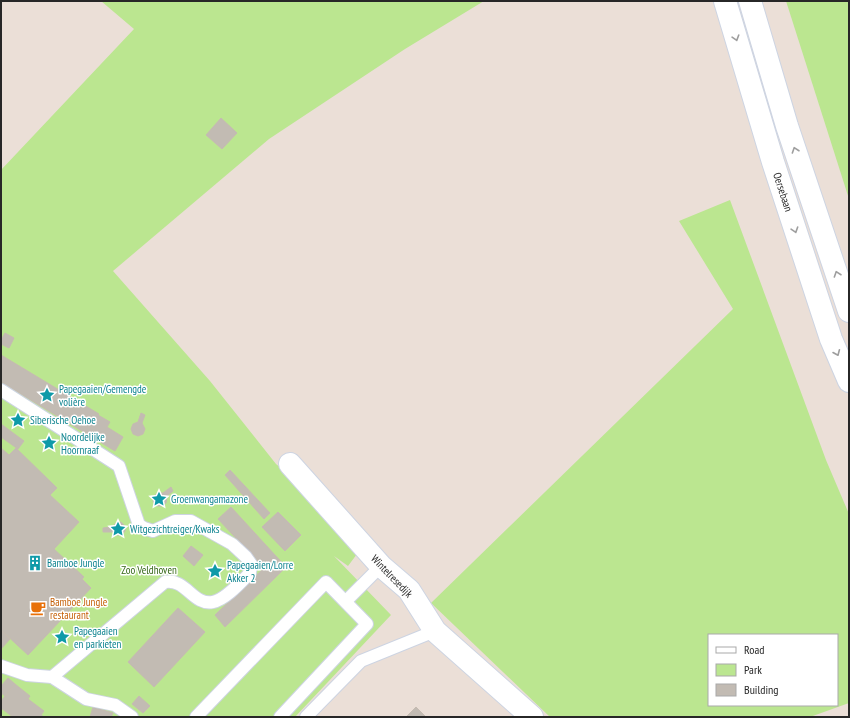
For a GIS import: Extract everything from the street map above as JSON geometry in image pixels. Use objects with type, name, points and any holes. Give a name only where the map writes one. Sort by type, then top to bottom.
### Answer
[{"type":"main road","name":"Oersebaan","points":[[725,1],[773,162],[831,339],[849,381]]},
{"type":"main road","points":[[750,1],[787,126],[849,311]]},
{"type":"main road","name":"Wintelresedijk","points":[[290,464],[381,566],[408,590],[435,631],[532,717]]},
{"type":"lane","points":[[2,392],[119,466],[139,525],[153,531],[175,522],[191,521],[232,544],[251,564],[250,573],[228,594],[212,602],[199,600],[179,583],[172,581],[166,582],[52,677]]},
{"type":"lane","points":[[346,601],[381,566]]},
{"type":"lane","points":[[196,717],[326,582],[367,624],[280,717]]},
{"type":"lane","points":[[306,717],[361,661],[435,631]]},
{"type":"lane","points":[[1,666],[27,675],[52,677],[86,699],[115,705],[132,717]]},
{"type":"green space","name":"Zoo Veldhoven","points":[[101,1],[484,1],[405,49],[269,139],[113,271],[210,381],[276,464],[326,506],[357,554],[348,566],[334,556],[391,615],[295,717],[1,717],[1,170],[134,29]]},
{"type":"green space","points":[[786,1],[849,1],[849,199]]},
{"type":"green space","points":[[730,200],[826,460],[849,514],[849,703],[810,717],[550,717],[431,603],[733,309],[679,221]]},
{"type":"building","points":[[221,118],[237,133],[222,149],[206,135]]},
{"type":"building","points":[[5,333],[14,338],[9,348],[1,344],[1,340]]},
{"type":"building","points":[[1,355],[110,422],[107,427],[123,437],[115,451],[1,382]]},
{"type":"building","points":[[141,413],[145,415],[142,423],[145,429],[143,434],[138,436],[133,434],[131,429],[133,424],[138,422]]},
{"type":"building","points":[[1,424],[24,441],[18,449],[1,437]]},
{"type":"building","name":"Bamboe Jungle","points":[[1,448],[9,455],[16,448],[57,488],[50,495],[79,522],[54,549],[84,577],[82,579],[91,588],[28,655],[1,630]]},
{"type":"building","points":[[230,470],[270,513],[264,519],[225,475]]},
{"type":"building","points":[[171,487],[173,491],[167,496],[166,503],[162,506],[157,506],[153,502],[154,496],[158,493],[163,493]]},
{"type":"building","points":[[231,507],[286,567],[225,627],[215,615],[264,568],[218,519]]},
{"type":"building","points":[[278,512],[301,535],[285,551],[262,527]]},
{"type":"building","points":[[121,522],[125,526],[125,531],[122,535],[117,535],[113,532],[103,532],[103,528],[112,527],[116,523]]},
{"type":"building","points":[[191,546],[203,555],[194,566],[183,556]]},
{"type":"building","points":[[178,608],[205,632],[154,687],[128,662]]},
{"type":"building","points":[[1,630],[10,639],[1,649]]},
{"type":"building","points":[[8,678],[15,684],[5,696],[1,693],[1,686]]},
{"type":"building","points":[[15,684],[30,696],[28,699],[44,711],[41,715],[44,717],[13,717],[1,708],[1,701]]},
{"type":"building","points":[[139,696],[150,706],[143,713],[132,704]]},
{"type":"building","points":[[93,707],[113,713],[111,717],[90,717]]},
{"type":"building","points":[[416,707],[426,717],[406,717]]},
{"type":"place","name":"Papegaaien/Gemengde volière","points":[[47,395]]},
{"type":"place","name":"Siberische Oehoe","points":[[18,420]]},
{"type":"place","name":"Noordelijke Hoornraaf","points":[[49,443]]},
{"type":"place","name":"Groenwangamazone","points":[[159,499]]},
{"type":"place","name":"Witgezichtreiger/Kwaks","points":[[118,529]]},
{"type":"place","name":"Bamboe Jungle","points":[[35,563]]},
{"type":"place","name":"Papegaaien/Lorre Akker 2","points":[[215,571]]},
{"type":"place","name":"Bamboe Jungle restaurant","points":[[38,608]]},
{"type":"place","name":"Papegaaien en parkieten","points":[[62,637]]}]
